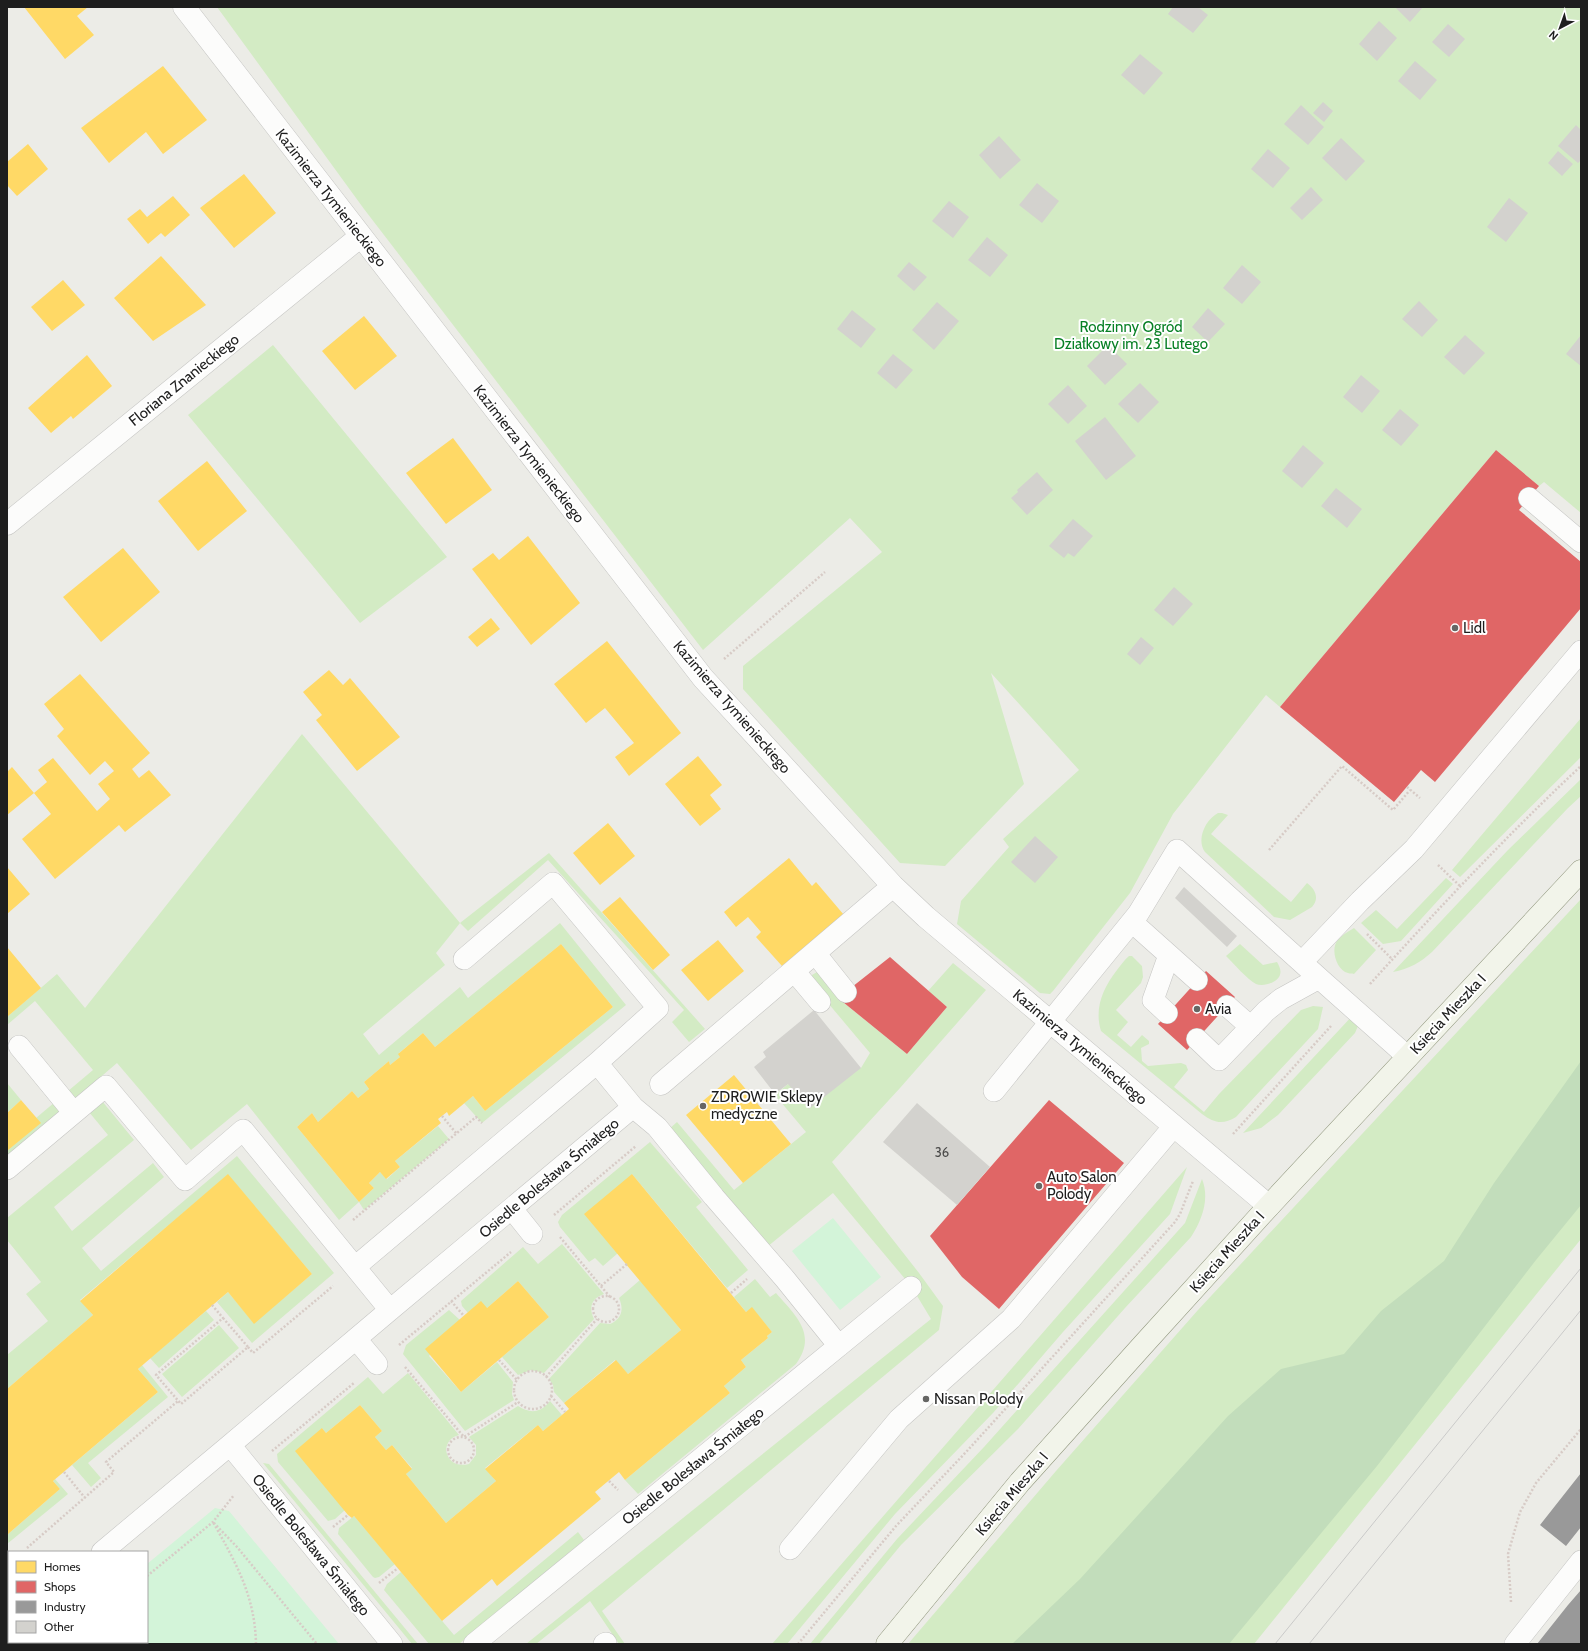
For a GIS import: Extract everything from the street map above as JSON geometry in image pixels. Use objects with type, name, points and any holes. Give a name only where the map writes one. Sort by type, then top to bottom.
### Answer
[{"type":"street","name":"Kazimierza Tymienieckiego","points":[[184,7],[703,678],[893,886],[926,917],[1269,1206]]},
{"type":"street","name":"Floriana Znanieckiego","points":[[7,524],[361,236]]},
{"type":"street","name":"Księcia Mieszka I","points":[[887,1644],[1020,1482],[1269,1206],[1581,871]]},
{"type":"street","points":[[661,1084],[893,886]]},
{"type":"lane","points":[[1529,498],[1581,542]]},
{"type":"lane","points":[[1302,962],[1360,901],[1414,849],[1581,651]]},
{"type":"lane","points":[[994,1091],[1132,922],[1177,850],[1408,1057]]},
{"type":"lane","points":[[355,1267],[597,1063],[658,1008],[553,883],[464,959]]},
{"type":"lane","points":[[1132,922],[1197,980]]},
{"type":"lane","points":[[815,953],[846,992]]},
{"type":"lane","points":[[1167,1013],[1153,1000],[1169,955]]},
{"type":"lane","points":[[794,970],[820,1002]]},
{"type":"lane","points":[[1197,1039],[1220,1060],[1251,1027],[1281,999],[1319,978]]},
{"type":"lane","points":[[1227,1006],[1251,1027]]},
{"type":"lane","points":[[19,1046],[74,1112]]},
{"type":"lane","points":[[597,1063],[633,1106],[657,1127],[714,1197],[786,1279],[839,1346]]},
{"type":"lane","points":[[7,1169],[106,1086],[185,1180],[243,1130],[390,1310]]},
{"type":"lane","name":"Osiedle Bolesława Śmiałego","points":[[103,1551],[633,1106]]},
{"type":"lane","points":[[790,1549],[899,1419],[1011,1319],[1174,1126]]},
{"type":"lane","points":[[512,1209],[540,1227]]},
{"type":"lane","name":"Osiedle Bolesława Śmiałego","points":[[474,1644],[911,1286]]},
{"type":"lane","points":[[356,1339],[385,1357]]},
{"type":"lane","name":"Osiedle Bolesława Śmiałego","points":[[230,1446],[392,1644]]},
{"type":"lane","points":[[1515,1643],[1581,1561]]},
{"type":"path","points":[[703,678],[825,572]]},
{"type":"path","points":[[1269,850],[1342,766],[1393,810],[1410,790]]},
{"type":"path","points":[[1233,1134],[1460,886],[1532,812],[1581,766]]},
{"type":"path","points":[[1440,867],[1460,886]]},
{"type":"path","points":[[442,1116],[456,1133]]},
{"type":"path","points":[[331,1238],[476,1116],[482,1123],[488,1118]]},
{"type":"path","points":[[267,1456],[657,1127]]},
{"type":"path","points":[[798,1644],[896,1526],[967,1451],[1175,1222],[1180,1214],[1194,1178]]},
{"type":"path","points":[[540,1227],[601,1286],[619,1306],[619,1313],[615,1319],[610,1322],[602,1322],[597,1319],[593,1313],[593,1305],[598,1299],[604,1296],[610,1297]]},
{"type":"path","points":[[601,1286],[627,1264]]},
{"type":"path","points":[[212,1305],[253,1353],[355,1267]]},
{"type":"path","points":[[451,1301],[464,1316]]},
{"type":"path","points":[[223,1318],[156,1375],[178,1401],[181,1404],[248,1347]]},
{"type":"path","points":[[546,1377],[597,1319]]},
{"type":"path","points":[[385,1357],[464,1437],[469,1438],[474,1445],[472,1458],[466,1462],[460,1463],[454,1461],[448,1449],[454,1438],[464,1437],[518,1402]]},
{"type":"path","points":[[499,1360],[517,1380]]},
{"type":"path","points":[[534,1372],[540,1373],[546,1377],[550,1383],[551,1396],[548,1402],[541,1407],[533,1409],[525,1407],[518,1402],[515,1396],[514,1388],[517,1380],[521,1376],[534,1372]]},
{"type":"path","points":[[551,1396],[566,1412]]},
{"type":"path","points":[[23,1551],[114,1472],[106,1462],[178,1401]]},
{"type":"path","points":[[1515,1643],[1508,1554],[1520,1512],[1536,1483],[1581,1429]]},
{"type":"path","points":[[64,1472],[85,1498]]},
{"type":"path","points":[[329,1530],[348,1515]]},
{"type":"path","points":[[148,1575],[213,1522]]},
{"type":"path","points":[[213,1522],[233,1558],[250,1597],[256,1644]]},
{"type":"path","points":[[213,1522],[237,1547],[317,1644]]},
{"type":"path","points":[[376,1586],[398,1568]]},
{"type":"green space","name":"Rodzinny Ogród Działkowy im. 23 Lutego","points":[[217,7],[1581,7],[1581,513],[1544,482],[1539,486],[1496,450],[1280,707],[1266,695],[1173,814],[1130,893],[1053,991],[1050,994],[1040,993],[957,924],[961,901],[1009,847],[1003,839],[1079,770],[991,673],[1024,784],[945,866],[900,863],[743,689],[743,666],[882,552],[850,518],[703,650],[364,209]]},
{"type":"green space","points":[[273,345],[447,557],[360,623],[188,415]]},
{"type":"green space","points":[[1581,718],[1581,757],[1460,877],[1452,870]]},
{"type":"green space","points":[[302,734],[460,923],[436,953],[445,965],[363,1034],[379,1055],[460,987],[468,998],[560,923],[626,1005],[482,1123],[464,1103],[473,1096],[485,1111],[613,1007],[561,944],[435,1047],[423,1033],[399,1053],[400,1057],[390,1065],[389,1061],[364,1082],[369,1089],[358,1098],[352,1091],[318,1122],[312,1113],[297,1127],[359,1202],[339,1220],[247,1104],[191,1150],[117,1063],[7,1157],[7,1151],[40,1123],[36,1118],[93,1070],[35,1001],[7,1025],[7,1017],[57,974],[85,1008]]},
{"type":"green space","points":[[1581,779],[1581,796],[1432,952],[1414,965],[1393,972],[1508,850]]},
{"type":"green space","points":[[1218,813],[1228,815],[1211,834],[1291,902],[1307,883],[1316,894],[1316,900],[1312,907],[1290,920],[1274,917],[1205,852],[1201,842],[1203,831],[1209,820]]},
{"type":"green space","points":[[549,853],[705,1029],[689,1042],[672,1022],[684,1010],[548,860],[468,931],[460,923]]},
{"type":"green space","points":[[1446,878],[1453,884],[1401,941],[1383,944],[1361,923],[1376,910],[1397,929]]},
{"type":"green space","points":[[1581,899],[1581,1239],[1254,1644],[908,1644],[1056,1471],[1198,1310]]},
{"type":"green space","points":[[1354,928],[1376,950],[1354,974],[1348,973],[1340,968],[1334,953],[1334,948],[1338,940]]},
{"type":"green space","points":[[1240,944],[1263,965],[1277,962],[1280,968],[1279,977],[1269,984],[1259,985],[1252,982],[1226,956]]},
{"type":"green space","points":[[1129,956],[1132,956],[1142,966],[1143,977],[1141,983],[1116,1010],[1128,1022],[1117,1035],[1131,1047],[1142,1035],[1149,1041],[1149,1044],[1141,1048],[1142,1061],[1148,1066],[1181,1063],[1186,1065],[1188,1070],[1174,1087],[1204,1112],[1219,1094],[1301,1010],[1313,1006],[1323,1007],[1318,1029],[1236,1117],[1223,1122],[1215,1121],[1202,1114],[1101,1031],[1099,1023],[1099,1006],[1101,999],[1112,977]]},
{"type":"green space","points":[[953,963],[986,990],[900,1088],[832,1162],[943,1306],[939,1330],[602,1611],[625,1644],[619,1644],[590,1601],[536,1644],[526,1644],[931,1319],[911,1286],[833,1193],[767,1247],[668,1130],[677,1122],[734,1190],[806,1132],[775,1095],[788,1084],[861,1068],[870,1053],[807,978],[817,972],[838,998],[907,1054],[947,1007],[928,991]]},
{"type":"green space","points":[[1354,1014],[1358,1026],[1355,1033],[1278,1115],[1261,1128],[1243,1133]]},
{"type":"green space","points":[[1581,1061],[1581,1205],[1536,1260],[1377,1466],[1229,1644],[1012,1644],[1080,1579],[1228,1416],[1281,1369],[1344,1354],[1381,1311],[1444,1261],[1494,1183]]},
{"type":"green space","points":[[7,1083],[21,1100],[7,1113]]},
{"type":"green space","points":[[102,1101],[134,1140],[54,1207],[72,1231],[153,1163],[164,1177],[82,1248],[101,1271],[237,1156],[334,1273],[252,1343],[217,1302],[228,1292],[254,1323],[312,1274],[228,1175],[80,1300],[93,1315],[7,1389],[7,1355],[48,1321],[26,1294],[41,1282],[7,1240],[7,1218],[108,1135],[89,1112]]},
{"type":"green space","points":[[438,1126],[449,1139],[364,1210],[359,1202],[374,1188],[369,1183],[380,1172],[387,1179],[400,1167],[395,1161]]},
{"type":"green space","points":[[650,1142],[702,1202],[696,1207],[748,1270],[727,1288],[632,1174],[618,1253],[603,1266],[595,1258],[589,1262],[560,1227],[558,1222],[562,1215]]},
{"type":"green space","points":[[1187,1167],[1170,1214],[1063,1332],[993,1413],[895,1514],[787,1644],[772,1644]]},
{"type":"green space","points":[[1202,1179],[1205,1194],[1204,1209],[1191,1237],[1125,1308],[1018,1429],[901,1545],[819,1644],[810,1644],[897,1539],[984,1447],[1185,1223]]},
{"type":"green space","points":[[833,1218],[881,1277],[840,1310],[792,1251]]},
{"type":"green space","points":[[562,1244],[604,1294],[597,1298],[592,1304],[591,1311],[594,1319],[544,1373],[531,1370],[518,1375],[502,1357],[549,1317],[518,1281],[487,1308],[468,1313],[462,1306],[461,1301],[523,1247],[538,1264]]},
{"type":"green space","points":[[755,1279],[770,1297],[776,1293],[796,1317],[804,1334],[805,1343],[802,1353],[796,1364],[638,1494],[625,1480],[730,1393],[724,1386],[746,1367],[741,1360],[768,1338],[767,1336],[772,1332],[752,1308],[746,1312],[734,1297]]},
{"type":"green space","points":[[640,1280],[681,1330],[628,1374],[615,1360],[564,1403],[554,1392],[553,1385],[549,1379],[600,1323],[610,1324],[617,1319],[622,1310],[619,1298]]},
{"type":"green space","points":[[449,1310],[460,1320],[429,1356],[461,1392],[497,1362],[513,1382],[512,1394],[514,1400],[465,1431],[403,1354],[406,1345]]},
{"type":"green space","points":[[206,1311],[214,1320],[159,1368],[150,1358]]},
{"type":"green space","points":[[219,1325],[239,1348],[182,1397],[162,1374]]},
{"type":"green space","points":[[142,1365],[168,1397],[88,1463],[101,1478],[91,1487],[72,1465],[158,1392],[138,1369]]},
{"type":"green space","points":[[408,1373],[459,1435],[450,1440],[446,1450],[449,1458],[457,1464],[469,1464],[476,1455],[476,1445],[469,1437],[518,1406],[522,1409],[535,1411],[543,1408],[550,1401],[562,1415],[543,1431],[538,1425],[485,1468],[496,1481],[446,1523],[406,1474],[412,1468],[392,1445],[386,1450],[375,1437],[382,1431],[360,1405],[326,1433],[322,1428],[345,1510],[335,1519],[328,1521],[278,1462],[277,1454],[368,1377],[383,1394]]},
{"type":"green space","points":[[263,1463],[269,1464],[418,1644],[412,1644]]},
{"type":"green space","points":[[55,1479],[68,1494],[7,1544],[7,1535],[60,1489],[53,1481]]},
{"type":"green space","points":[[215,1508],[229,1511],[339,1644],[8,1644],[148,1643],[148,1563]]},
{"type":"green space","points":[[354,1516],[395,1564],[379,1577],[373,1577],[338,1534],[339,1528]]},
{"type":"green space","points":[[578,1532],[584,1540],[459,1644],[429,1644],[384,1590],[387,1584],[401,1572],[454,1635]]},
{"type":"building: Homes","points":[[24,7],[88,7],[77,16],[94,35],[65,59]]},
{"type":"building: Homes","points":[[163,66],[207,120],[163,154],[146,132],[109,163],[81,128]]},
{"type":"building: Homes","points":[[28,144],[48,169],[17,196],[7,185],[7,162]]},
{"type":"building: Homes","points":[[244,174],[276,213],[234,248],[200,208]]},
{"type":"building: Homes","points":[[173,196],[190,215],[165,237],[161,233],[148,244],[127,219],[140,209],[147,217]]},
{"type":"building: Homes","points":[[161,256],[206,305],[153,341],[114,298]]},
{"type":"building: Homes","points":[[63,280],[85,305],[52,331],[31,307]]},
{"type":"building: Homes","points":[[364,316],[397,356],[355,390],[322,351]]},
{"type":"building: Homes","points":[[87,355],[112,386],[73,419],[71,416],[51,433],[28,408]]},
{"type":"building: Homes","points":[[453,438],[492,490],[446,524],[406,473]]},
{"type":"building: Homes","points":[[207,461],[247,511],[198,551],[158,501]]},
{"type":"building: Homes","points":[[528,536],[580,603],[531,645],[472,569],[493,553],[499,560]]},
{"type":"building: Homes","points":[[123,548],[160,592],[101,642],[63,597]]},
{"type":"building: Homes","points":[[491,618],[500,629],[477,647],[468,637]]},
{"type":"building: Homes","points":[[607,641],[681,733],[629,776],[615,757],[634,743],[605,708],[586,723],[554,684]]},
{"type":"building: Homes","points":[[329,670],[343,685],[350,678],[400,737],[357,771],[316,720],[322,715],[303,692]]},
{"type":"building: Homes","points":[[80,674],[150,753],[132,769],[139,778],[149,770],[171,795],[125,832],[119,825],[55,879],[22,839],[51,814],[34,793],[47,782],[38,770],[53,758],[97,811],[110,799],[98,784],[114,771],[105,761],[90,775],[57,736],[64,729],[44,704]]},
{"type":"building: Homes","points":[[698,756],[722,785],[710,795],[721,809],[700,826],[665,784]]},
{"type":"building: Homes","points":[[12,767],[34,793],[7,815],[7,772]]},
{"type":"building: Homes","points":[[608,823],[635,856],[600,885],[573,853]]},
{"type":"building: Homes","points":[[789,858],[812,886],[816,882],[844,915],[782,966],[756,937],[761,932],[748,917],[736,927],[724,912]]},
{"type":"building: Homes","points":[[7,867],[30,894],[7,914]]},
{"type":"building: Homes","points":[[620,897],[670,955],[653,970],[602,912]]},
{"type":"building: Homes","points":[[718,940],[744,971],[708,1001],[681,970]]},
{"type":"building: Homes","points":[[561,944],[613,1007],[485,1111],[473,1096],[449,1116],[447,1112],[438,1119],[441,1123],[395,1161],[400,1167],[386,1179],[380,1172],[369,1183],[374,1188],[359,1202],[297,1127],[312,1113],[318,1122],[352,1091],[358,1098],[369,1089],[364,1082],[389,1061],[390,1065],[400,1057],[398,1054],[423,1033],[435,1047]]},
{"type":"building: Homes","points":[[7,947],[41,988],[7,1017]]},
{"type":"building: Homes","points":[[734,1075],[791,1144],[743,1183],[686,1115]]},
{"type":"building: Homes","points":[[21,1100],[41,1123],[7,1151],[7,1113]]},
{"type":"building: Homes","points":[[228,1174],[312,1274],[254,1324],[228,1292],[138,1369],[158,1392],[53,1481],[60,1489],[7,1535],[7,1389],[93,1315],[80,1301]]},
{"type":"building: Homes","points":[[632,1174],[746,1312],[752,1307],[772,1332],[767,1336],[768,1338],[741,1360],[746,1367],[724,1386],[730,1393],[625,1480],[619,1472],[595,1492],[601,1499],[497,1586],[492,1579],[442,1621],[354,1516],[352,1518],[348,1515],[295,1451],[322,1428],[326,1433],[360,1405],[382,1431],[375,1437],[386,1450],[392,1445],[412,1469],[406,1474],[446,1523],[496,1481],[485,1469],[538,1425],[543,1431],[569,1409],[564,1403],[616,1360],[628,1374],[681,1330],[584,1214]]},
{"type":"building: Homes","points":[[518,1281],[549,1317],[461,1392],[425,1349],[481,1301],[487,1308]]},
{"type":"building: Shops","name":"Lidl","points":[[1496,450],[1539,486],[1519,510],[1581,562],[1581,608],[1435,782],[1421,770],[1394,802],[1280,707]]},
{"type":"building: Shops","points":[[890,957],[947,1007],[907,1054],[838,998]]},
{"type":"building: Shops","name":"Avia","points":[[1206,971],[1235,997],[1187,1050],[1158,1024]]},
{"type":"building: Shops","name":"Auto Salon Polody","points":[[1049,1100],[1124,1163],[999,1309],[962,1277],[930,1236]]},
{"type":"building: Industry","points":[[1581,1473],[1581,1527],[1566,1546],[1540,1525]]},
{"type":"building: Industry","points":[[1581,1590],[1581,1644],[1537,1644],[1568,1605]]},
{"type":"building: Other","points":[[1173,7],[1198,7],[1208,15],[1193,33],[1168,14]]},
{"type":"building: Other","points":[[1395,7],[1423,7],[1410,22]]},
{"type":"building: Other","points":[[1379,21],[1397,38],[1377,61],[1359,44]]},
{"type":"building: Other","points":[[1448,24],[1465,39],[1449,57],[1432,42]]},
{"type":"building: Other","points":[[1140,54],[1163,73],[1144,95],[1121,75]]},
{"type":"building: Other","points":[[1415,61],[1437,80],[1420,100],[1398,81]]},
{"type":"building: Other","points":[[1323,102],[1333,111],[1324,122],[1313,113]]},
{"type":"building: Other","points":[[1301,105],[1324,127],[1308,145],[1284,124]]},
{"type":"building: Other","points":[[1576,125],[1581,130],[1581,160],[1578,163],[1558,146]]},
{"type":"building: Other","points":[[999,136],[1021,160],[1000,179],[979,155]]},
{"type":"building: Other","points":[[1341,138],[1365,161],[1346,181],[1322,158]]},
{"type":"building: Other","points":[[1268,149],[1290,168],[1273,188],[1251,169]]},
{"type":"building: Other","points":[[1558,151],[1573,164],[1562,176],[1548,163]]},
{"type":"building: Other","points":[[1037,183],[1059,201],[1042,223],[1019,205]]},
{"type":"building: Other","points":[[1311,187],[1323,200],[1302,220],[1290,208]]},
{"type":"building: Other","points":[[1509,198],[1528,213],[1506,242],[1487,227]]},
{"type":"building: Other","points":[[949,201],[969,217],[953,238],[932,221]]},
{"type":"building: Other","points":[[987,237],[1008,255],[990,277],[968,260]]},
{"type":"building: Other","points":[[909,262],[927,277],[914,291],[897,276]]},
{"type":"building: Other","points":[[1242,265],[1261,282],[1242,304],[1223,288]]},
{"type":"building: Other","points":[[1419,301],[1438,320],[1422,337],[1402,319]]},
{"type":"building: Other","points":[[937,302],[959,321],[934,350],[912,330]]},
{"type":"building: Other","points":[[1208,308],[1225,324],[1208,342],[1192,327]]},
{"type":"building: Other","points":[[852,310],[876,329],[861,348],[837,329]]},
{"type":"building: Other","points":[[1465,335],[1485,353],[1464,375],[1444,357]]},
{"type":"building: Other","points":[[1581,335],[1581,366],[1566,354]]},
{"type":"building: Other","points":[[1108,345],[1127,364],[1105,385],[1087,366]]},
{"type":"building: Other","points":[[893,354],[913,370],[896,389],[877,373]]},
{"type":"building: Other","points":[[1361,375],[1380,391],[1362,413],[1343,397]]},
{"type":"building: Other","points":[[1140,383],[1159,402],[1138,423],[1118,404]]},
{"type":"building: Other","points":[[1068,385],[1087,406],[1068,424],[1048,404]]},
{"type":"building: Other","points":[[1400,409],[1419,425],[1401,446],[1382,430]]},
{"type":"building: Other","points":[[1105,417],[1136,456],[1106,480],[1075,441]]},
{"type":"building: Other","points":[[1303,445],[1324,463],[1302,488],[1282,471]]},
{"type":"building: Other","points":[[1037,472],[1053,490],[1027,515],[1011,498],[1018,492],[1017,490]]},
{"type":"building: Other","points":[[1336,488],[1362,509],[1347,528],[1321,506]]},
{"type":"building: Other","points":[[1073,519],[1093,536],[1074,557],[1068,553],[1064,558],[1049,546]]},
{"type":"building: Other","points":[[1174,587],[1193,604],[1173,626],[1154,610]]},
{"type":"building: Other","points":[[1141,637],[1154,648],[1140,665],[1127,654]]},
{"type":"building: Other","points":[[1035,836],[1058,857],[1035,883],[1011,862]]},
{"type":"building: Other","points":[[1184,887],[1237,936],[1227,947],[1175,898]]},
{"type":"building: Other","points":[[814,1010],[861,1068],[809,1109],[788,1084],[775,1094],[754,1067],[766,1057],[763,1052]]},
{"type":"building: Other","points":[[917,1103],[990,1167],[957,1205],[883,1142]]},
{"type":"tram line","points":[[1275,1644],[1581,1268]]},
{"type":"tram line","points":[[1309,1644],[1581,1310]]},
{"type":"place","name":"Lidl","points":[[1455,628]]},
{"type":"place","name":"Avia","points":[[1197,1009]]},
{"type":"place","name":"ZDROWIE Sklepy medyczne","points":[[703,1106]]},
{"type":"place","name":"Auto Salon Polody","points":[[1039,1186]]},
{"type":"place","name":"Nissan Polody","points":[[926,1399]]}]
